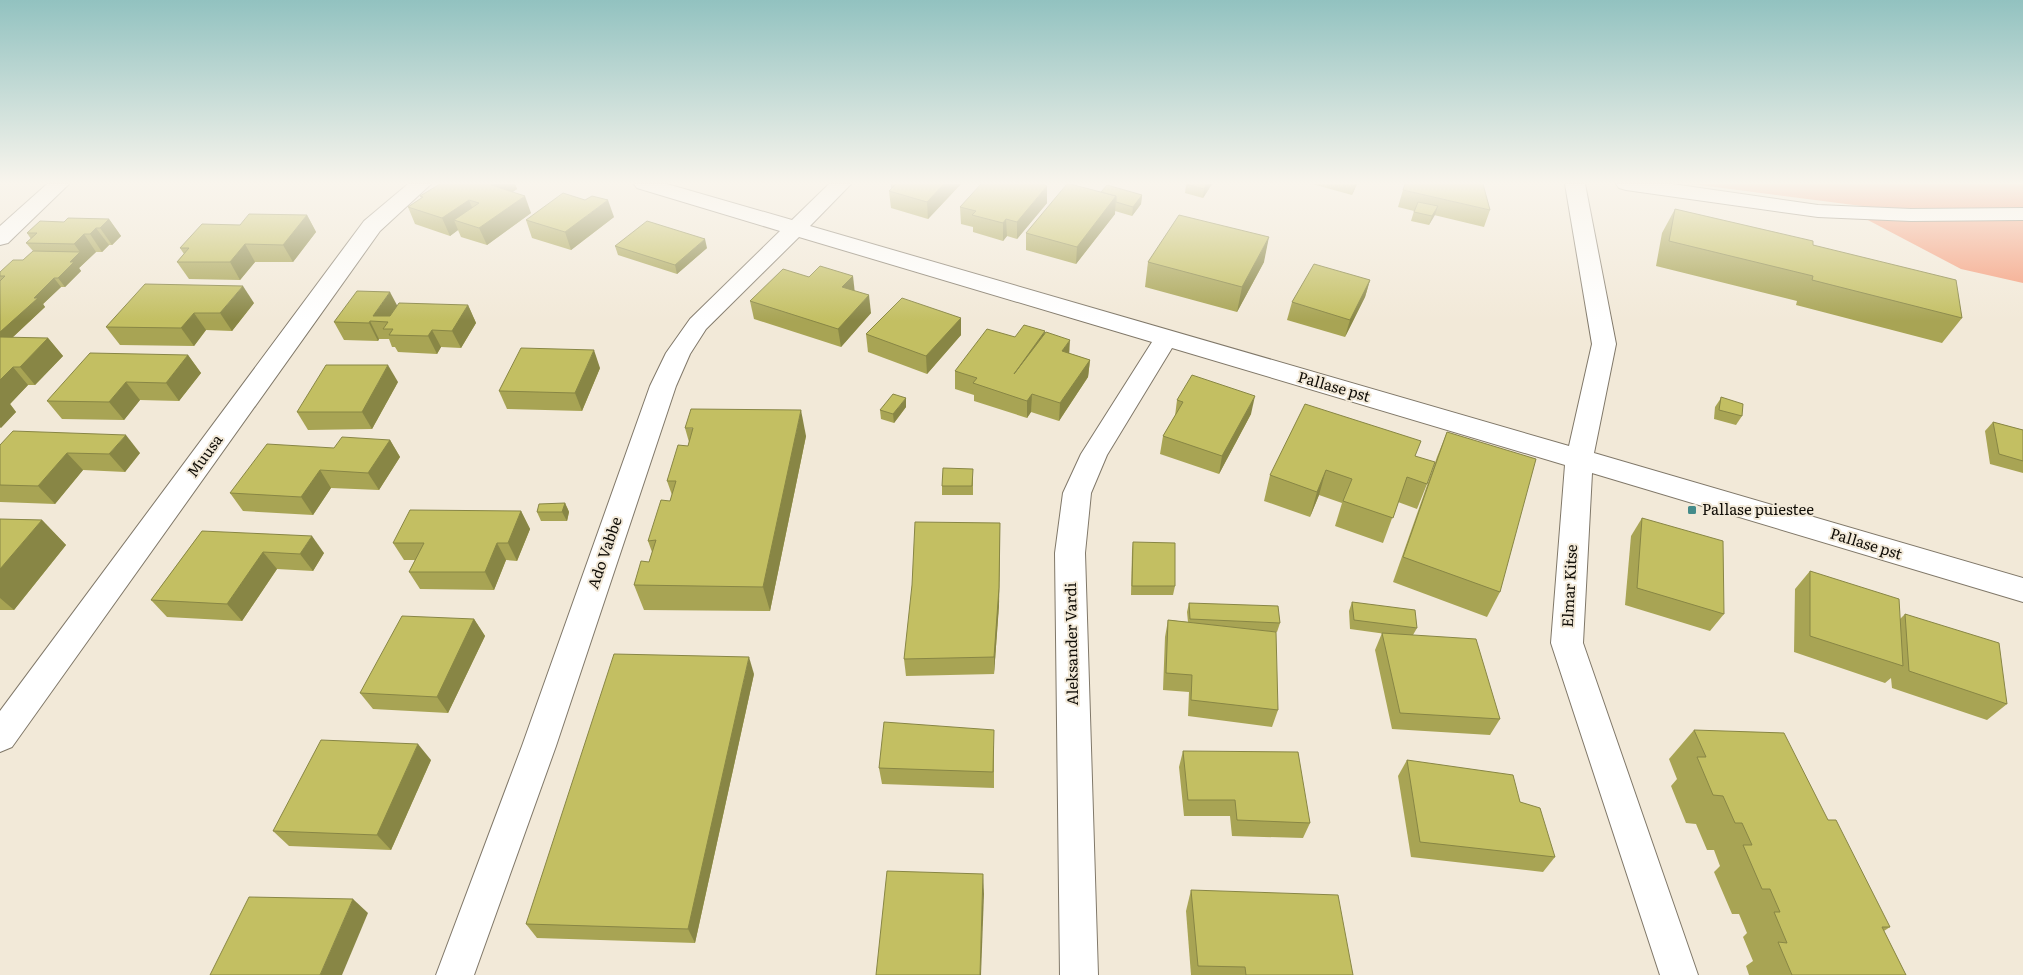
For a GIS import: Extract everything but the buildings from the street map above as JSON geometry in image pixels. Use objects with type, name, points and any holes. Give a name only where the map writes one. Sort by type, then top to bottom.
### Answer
[{"type":"street","points":[[0,238],[9,230]]},
{"type":"street","name":"Muusa","points":[[0,737],[369,230]]},
{"type":"street","name":"Ado Vabbe","points":[[455,975],[536,755],[663,386],[674,361],[698,324],[794,230]]},
{"type":"street","name":"Pallase pst","points":[[797,230],[2023,590]]},
{"type":"street","name":"Elmar Kitse","points":[[1583,230],[1604,344],[1579,459],[1567,643],[1680,975]]},
{"type":"street","name":"Aleksander Vardi","points":[[1079,975],[1070,553],[1077,493],[1094,454],[1166,338]]},
{"type":"shaded area","points":[[1886,230],[2023,230],[2023,283],[1961,269]]},
{"type":"place","name":"Pallase puiestee","points":[[1692,510]]}]
